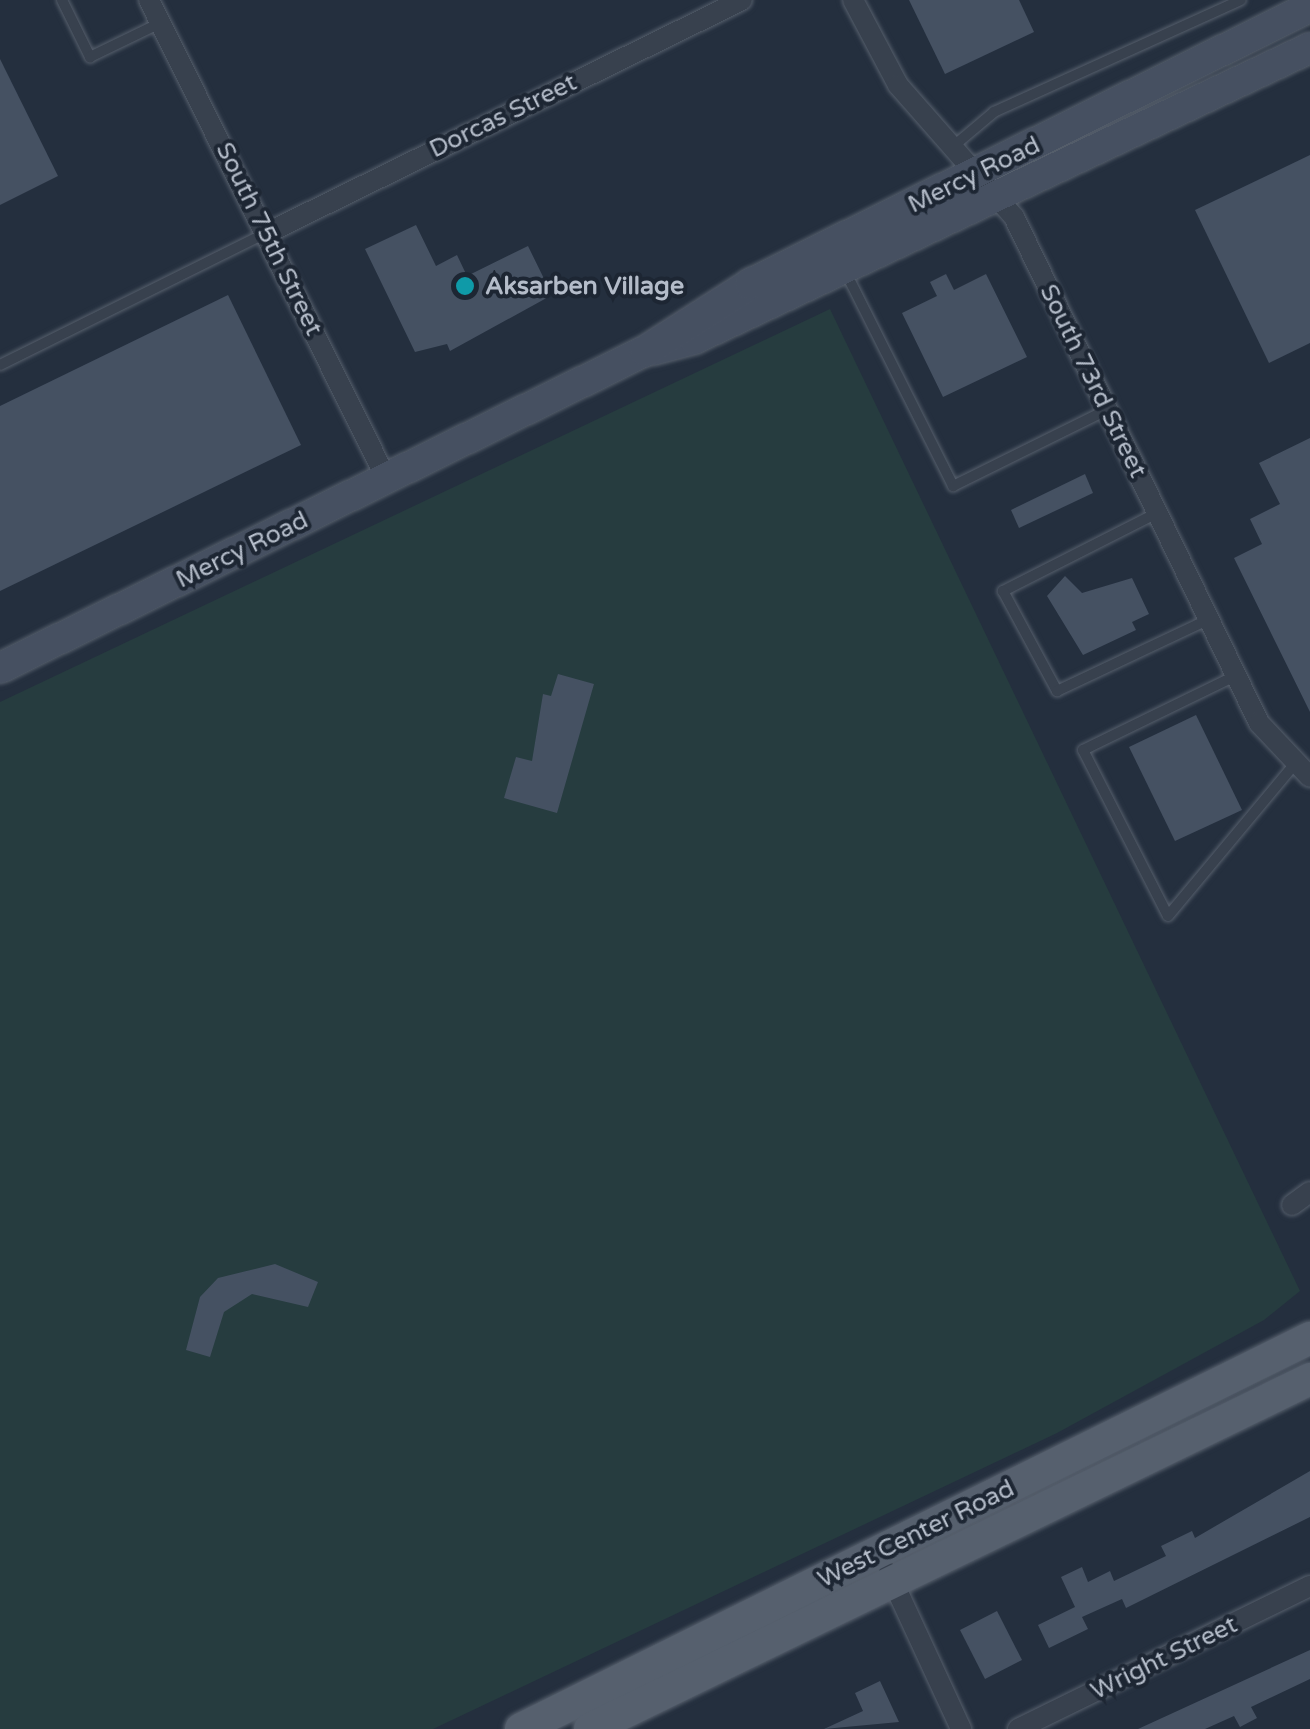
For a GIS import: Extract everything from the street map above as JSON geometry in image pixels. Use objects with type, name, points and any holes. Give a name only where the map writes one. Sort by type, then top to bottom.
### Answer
[{"type":"main road","name":"Mercy Road","points":[[645,351],[694,340],[842,266],[1310,7]]},
{"type":"main road","name":"Mercy Road","points":[[0,668],[645,351],[733,293],[1310,48]]},
{"type":"main road","name":"West Center Road","points":[[520,1729],[1310,1338]]},
{"type":"main road","name":"West Center Road","points":[[590,1729],[896,1587],[1310,1380]]},
{"type":"street","name":"South 75th Street","points":[[150,0],[387,480]]},
{"type":"street","name":"Dorcas Street","points":[[265,234],[742,0]]},
{"type":"street","name":"South 73rd Street","points":[[854,0],[898,84],[991,182],[1236,675],[1302,771]]},
{"type":"street","points":[[1292,1205],[1310,1192]]},
{"type":"street","points":[[879,1553],[961,1729]]},
{"type":"street","name":"Wright Street","points":[[1018,1729],[1310,1586]]},
{"type":"lane","points":[[62,0],[90,58],[160,23]]},
{"type":"lane","points":[[956,144],[994,112],[1240,0]]},
{"type":"lane","points":[[0,365],[265,234]]},
{"type":"lane","points":[[842,266],[953,486],[1107,410]]},
{"type":"lane","points":[[1157,513],[1005,586],[1012,608],[1058,692],[1208,619]]},
{"type":"lane","points":[[1236,675],[1083,750],[1168,916],[1302,771]]},
{"type":"green space","points":[[830,309],[1300,1291],[1264,1320],[1057,1433],[433,1729],[0,1729],[0,702]]},
{"type":"building","points":[[909,0],[1019,0],[1034,32],[945,74]]},
{"type":"building","points":[[0,59],[58,176],[0,205]]},
{"type":"building","points":[[1310,155],[1310,343],[1269,363],[1195,210]]},
{"type":"building","name":"Aksarben Village","points":[[416,225],[436,266],[457,255],[467,276],[528,246],[552,295],[450,351],[447,344],[415,352],[365,249]]},
{"type":"building","points":[[946,274],[954,290],[986,274],[1027,357],[943,397],[902,313],[937,296],[930,282]]},
{"type":"building","points":[[228,295],[301,445],[0,591],[0,406]]},
{"type":"building","points":[[1310,438],[1310,712],[1234,558],[1262,544],[1250,519],[1280,504],[1259,463]]},
{"type":"building","points":[[1085,474],[1093,493],[1019,528],[1011,510]]},
{"type":"building","points":[[1065,576],[1082,593],[1132,578],[1149,614],[1132,622],[1136,630],[1083,655],[1047,596]]},
{"type":"building","points":[[558,674],[594,684],[557,813],[504,798],[516,757],[532,761],[543,694],[551,696]]},
{"type":"building","points":[[1196,715],[1242,810],[1175,841],[1129,747]]},
{"type":"building","points":[[275,1264],[318,1282],[308,1307],[252,1294],[224,1312],[210,1357],[186,1350],[200,1297],[218,1278]]},
{"type":"building","points":[[1310,1471],[1310,1517],[1126,1608],[1122,1599],[1082,1617],[1088,1629],[1049,1648],[1038,1625],[1075,1607],[1061,1577],[1082,1567],[1088,1582],[1110,1571],[1114,1581],[1166,1556],[1161,1546],[1192,1531],[1195,1538]]},
{"type":"building","points":[[997,1611],[1022,1660],[985,1679],[960,1630]]},
{"type":"building","points":[[1310,1650],[1310,1679],[1251,1707],[1257,1718],[1240,1727],[1234,1716],[1205,1729],[1138,1729]]},
{"type":"building","points":[[880,1681],[899,1722],[824,1729],[863,1711],[855,1693]]},
{"type":"place","name":"Aksarben Village","points":[[465,286]]}]
